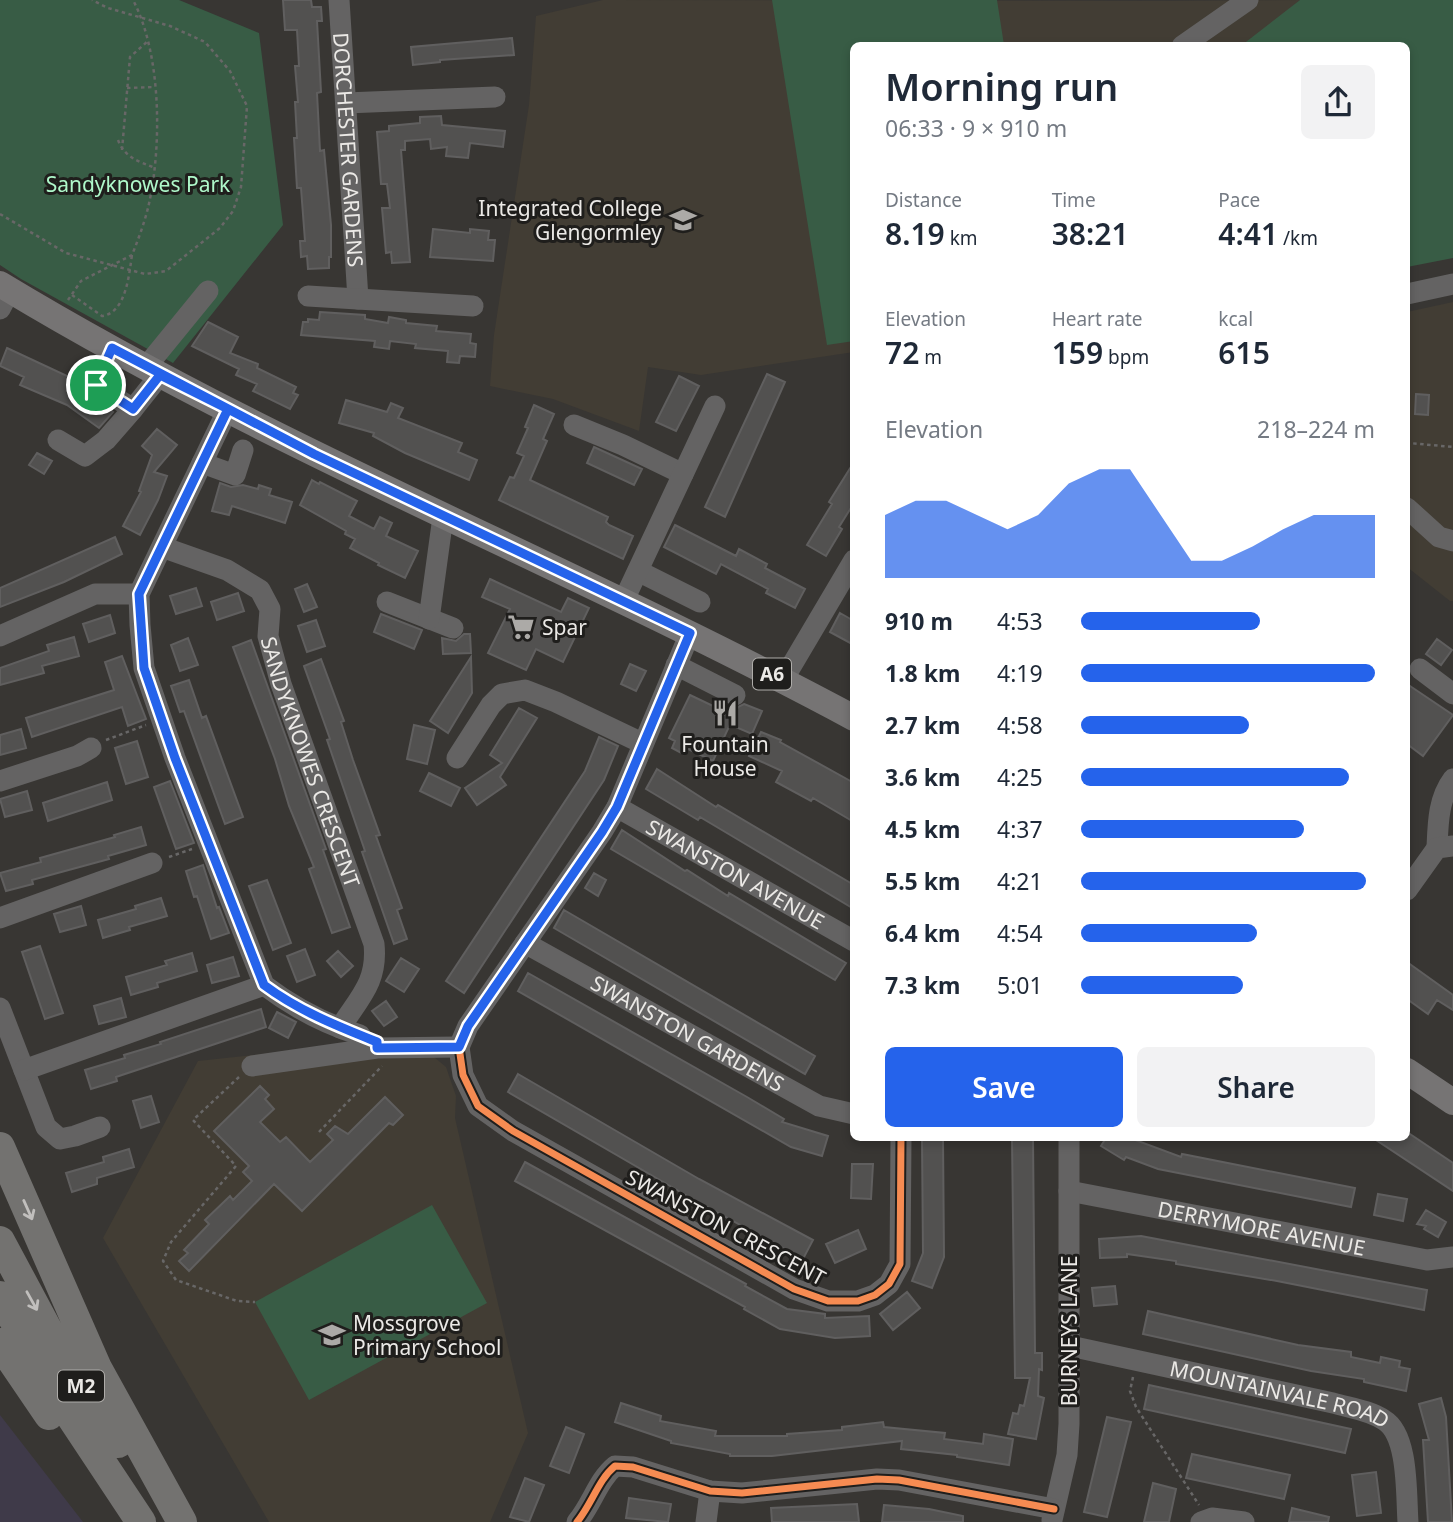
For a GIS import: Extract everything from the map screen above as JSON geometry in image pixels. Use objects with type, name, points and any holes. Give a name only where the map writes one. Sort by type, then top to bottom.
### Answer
[{"type":"highway","points":[[0,1147],[97,1368],[179,1522]]},
{"type":"highway","name":"M2","points":[[0,1241],[68,1368],[125,1453],[179,1522]]},
{"type":"highway","points":[[62,1287],[159,1452],[205,1522]]},
{"type":"highway","name":"M2","points":[[0,1296],[66,1409],[141,1522]]},
{"type":"highway","points":[[0,1343],[83,1460],[134,1522]]},
{"type":"main road","name":"A6","points":[[3,294],[56,317],[153,371],[443,517],[690,633],[850,716]]},
{"type":"main road","points":[[1410,1073],[1453,1102]]},
{"type":"street","name":"DORCHESTER GARDENS","points":[[339,0],[358,299]]},
{"type":"street","points":[[1189,42],[1248,0]]},
{"type":"street","points":[[346,103],[495,97]]},
{"type":"street","points":[[1410,293],[1453,284]]},
{"type":"street","points":[[58,440],[85,456],[106,440],[133,409],[153,371],[208,291]]},
{"type":"street","points":[[308,296],[473,306]]},
{"type":"street","points":[[112,348],[96,385],[133,409]]},
{"type":"street","points":[[623,602],[715,406]]},
{"type":"street","points":[[228,409],[139,594],[144,668],[208,843],[264,985],[285,1000],[369,1042]]},
{"type":"street","points":[[574,425],[683,474]]},
{"type":"street","points":[[202,463],[235,475],[243,450]]},
{"type":"street","points":[[1410,511],[1439,537],[1453,541]]},
{"type":"street","points":[[429,620],[443,517]]},
{"type":"street","name":"SANDYKNOWES CRESCENT","points":[[162,547],[227,570],[260,590],[270,609],[268,636],[281,684],[374,944],[376,963],[368,988],[340,1028]]},
{"type":"street","points":[[783,680],[850,568]]},
{"type":"street","points":[[638,571],[700,602]]},
{"type":"street","points":[[0,636],[95,594],[139,594]]},
{"type":"street","points":[[387,602],[453,628]]},
{"type":"street","points":[[252,1066],[369,1042],[459,1047],[468,1026],[617,807],[690,633]]},
{"type":"street","points":[[676,665],[735,695]]},
{"type":"street","points":[[1420,669],[1453,694]]},
{"type":"street","points":[[457,758],[491,705],[502,694],[525,690],[642,743]]},
{"type":"street","points":[[0,781],[91,748]]},
{"type":"street","points":[[1410,887],[1445,847],[1439,816],[1444,791],[1453,779]]},
{"type":"street","name":"SWANSTON AVENUE","points":[[617,807],[850,939]]},
{"type":"street","points":[[0,918],[152,863]]},
{"type":"street","name":"SWANSTON GARDENS","points":[[525,943],[818,1107],[850,1113]]},
{"type":"street","points":[[24,1070],[264,985]]},
{"type":"street","points":[[0,1008],[46,1127],[60,1139],[100,1127]]},
{"type":"street","name":"SWANSTON CRESCENT","points":[[459,1047],[463,1075],[478,1107],[504,1125],[794,1289],[828,1301],[858,1301],[875,1295],[888,1284],[900,1264],[901,1141]]},
{"type":"street","name":"BURNEYS LANE","points":[[1053,1515],[1067,1455],[1070,1346],[1069,1141]]},
{"type":"street","name":"DERRYMORE AVENUE","points":[[1069,1191],[1427,1260],[1453,1257]]},
{"type":"street","name":"MOUNTAINVALE ROAD","points":[[1070,1346],[1332,1403],[1368,1412],[1386,1421],[1397,1433],[1402,1450],[1408,1522]]},
{"type":"street","points":[[578,1522],[589,1507],[605,1474],[615,1466],[633,1467],[710,1491],[741,1493],[877,1479],[899,1480],[1053,1515]]},
{"type":"street","points":[[706,1522],[710,1491]]},
{"type":"street","points":[[1205,1521],[1212,1517],[1244,1522]]},
{"type":"path","points":[[0,214],[66,253],[145,274],[166,271],[220,228],[233,211],[241,187],[247,106],[230,71],[205,42],[170,26],[108,8],[92,0]]},
{"type":"path","points":[[72,295],[102,316],[111,315],[119,306],[132,255],[148,209],[155,167],[155,72],[143,18],[133,0]]},
{"type":"path","points":[[122,150],[130,57],[148,41]]},
{"type":"path","points":[[126,88],[155,87]]},
{"type":"path","points":[[118,140],[122,150],[130,158],[155,167]]},
{"type":"path","points":[[56,317],[81,281],[132,255]]},
{"type":"path","points":[[1410,443],[1453,447]]},
{"type":"path","points":[[91,748],[162,719]]},
{"type":"path","points":[[152,863],[208,843]]},
{"type":"path","points":[[319,1132],[385,1063],[369,1042]]},
{"type":"path","points":[[252,1066],[193,1120],[236,1166],[170,1242],[163,1261],[176,1280],[237,1301],[255,1302]]},
{"type":"path","points":[[1137,1360],[1130,1391],[1136,1407],[1205,1521]]},
{"type":"shaded area","name":"Integrated College Glengormley","points":[[603,0],[1300,0],[1251,42],[850,42],[850,353],[701,375],[648,367],[639,431],[553,399],[490,386],[494,335],[529,105],[536,16]]},
{"type":"shaded area","points":[[1453,302],[1453,601],[1410,569],[1410,311]]},
{"type":"shaded area","name":"Mossgrove Primary School","points":[[377,1042],[434,1057],[446,1067],[456,1096],[455,1118],[528,1433],[490,1522],[269,1522],[103,1238],[198,1061]]},
{"type":"shaded area","points":[[0,1415],[83,1522],[0,1522]]},
{"type":"green space","name":"Sandyknowes Park","points":[[0,0],[179,0],[259,33],[283,225],[173,363],[0,265]]},
{"type":"green space","points":[[772,0],[997,0],[1004,42],[850,42],[850,342],[827,345]]},
{"type":"green space","points":[[1300,0],[1453,0],[1453,258],[1410,266],[1410,42],[1246,42]]},
{"type":"green space","points":[[432,1205],[487,1303],[309,1400],[255,1302]]},
{"type":"building","points":[[283,0],[311,0],[312,7],[321,7],[322,21],[317,21],[321,92],[317,93],[320,151],[324,150],[331,225],[329,268],[308,269],[307,256],[301,257],[300,241],[305,241],[301,188],[297,188],[294,138],[297,138],[295,102],[298,102],[295,66],[299,66],[297,30],[285,30]]},
{"type":"building","points":[[512,38],[514,55],[440,60],[413,65],[411,47]]},
{"type":"building","points":[[441,116],[442,125],[505,131],[503,147],[470,143],[468,158],[446,156],[447,147],[431,149],[430,139],[405,141],[405,150],[401,150],[410,262],[392,263],[391,252],[386,253],[382,208],[390,208],[387,184],[381,184],[377,132],[389,131],[389,126],[420,123],[420,117]]},
{"type":"building","points":[[433,229],[470,233],[470,229],[489,231],[488,240],[495,240],[493,261],[430,257]]},
{"type":"building","points":[[320,312],[365,315],[365,319],[388,323],[389,317],[406,320],[406,323],[437,326],[436,331],[471,334],[470,343],[476,344],[475,357],[460,356],[459,363],[447,362],[448,351],[415,348],[416,344],[390,341],[389,349],[374,347],[375,341],[301,335],[303,322],[308,322],[308,319],[319,320]]},
{"type":"building","points":[[208,322],[238,337],[230,353],[258,364],[257,368],[296,387],[293,393],[298,395],[290,409],[253,391],[257,384],[236,375],[239,369],[192,346]]},
{"type":"building","points":[[7,348],[80,382],[88,396],[113,412],[99,428],[67,405],[20,385],[24,377],[0,366]]},
{"type":"building","points":[[767,374],[785,382],[725,517],[705,507]]},
{"type":"building","points":[[679,376],[699,386],[676,431],[656,422]]},
{"type":"building","points":[[1416,394],[1429,395],[1428,415],[1415,414]]},
{"type":"building","points":[[346,400],[387,412],[391,403],[403,408],[398,418],[462,443],[458,452],[477,460],[469,480],[405,453],[373,436],[374,433],[339,423]]},
{"type":"building","points":[[534,405],[554,414],[543,439],[547,441],[530,480],[608,517],[606,522],[609,525],[633,536],[623,559],[499,500],[510,477],[514,478],[524,456],[517,453]]},
{"type":"building","points":[[157,429],[177,445],[154,472],[167,476],[140,535],[123,526],[141,492],[139,491],[152,455],[142,446]]},
{"type":"building","points":[[594,447],[642,469],[634,485],[587,463]]},
{"type":"building","points":[[37,453],[52,461],[44,474],[29,465]]},
{"type":"building","points":[[850,468],[850,509],[826,556],[807,545],[832,504],[829,502]]},
{"type":"building","points":[[312,480],[357,501],[349,516],[374,529],[380,517],[392,523],[386,536],[418,551],[405,578],[350,548],[355,539],[345,534],[346,531],[300,505]]},
{"type":"building","points":[[220,483],[231,487],[243,485],[258,489],[259,485],[271,489],[269,495],[292,502],[285,523],[232,506],[229,515],[212,511]]},
{"type":"building","points":[[675,525],[736,556],[739,549],[767,564],[765,568],[805,589],[795,608],[766,593],[768,589],[721,564],[716,574],[664,547]]},
{"type":"building","points":[[115,537],[122,554],[64,582],[0,607],[0,588]]},
{"type":"building","points":[[490,579],[561,612],[568,598],[589,608],[563,662],[536,649],[526,670],[488,653],[510,609],[482,597]]},
{"type":"building","points":[[307,584],[317,607],[304,612],[295,589]]},
{"type":"building","points":[[196,588],[202,606],[176,614],[170,596]]},
{"type":"building","points":[[238,593],[244,611],[217,620],[211,602]]},
{"type":"building","points":[[840,613],[850,619],[850,643],[830,632]]},
{"type":"building","points":[[381,614],[422,630],[414,649],[374,632]]},
{"type":"building","points":[[110,615],[115,633],[89,642],[83,624]]},
{"type":"building","points":[[316,620],[325,646],[307,652],[298,626]]},
{"type":"building","points":[[464,634],[470,634],[471,653],[443,654],[442,638],[456,641]]},
{"type":"building","points":[[74,637],[79,656],[42,666],[44,673],[0,685],[0,668],[49,651],[47,645]]},
{"type":"building","points":[[188,638],[198,665],[180,671],[171,645]]},
{"type":"building","points":[[1437,639],[1452,650],[1441,665],[1426,654]]},
{"type":"building","points":[[251,640],[326,849],[323,850],[350,927],[332,933],[309,869],[314,867],[289,806],[275,759],[233,647]]},
{"type":"building","points":[[122,656],[146,719],[128,726],[122,707],[32,737],[26,718],[114,690],[105,662]]},
{"type":"building","points":[[471,657],[472,693],[448,733],[430,721]]},
{"type":"building","points":[[321,659],[344,721],[341,722],[353,760],[380,835],[376,836],[402,908],[397,910],[407,939],[394,944],[327,740],[330,739],[304,666]]},
{"type":"building","points":[[630,664],[646,671],[636,691],[621,684]]},
{"type":"building","points":[[189,680],[202,718],[206,716],[243,817],[225,824],[184,711],[180,712],[171,686]]},
{"type":"building","points":[[1410,686],[1453,715],[1423,756],[1410,746]]},
{"type":"building","points":[[690,695],[734,716],[713,761],[686,748],[683,754],[672,748],[675,741],[669,738]]},
{"type":"building","points":[[744,704],[762,711],[752,734],[731,725],[738,707]]},
{"type":"building","points":[[519,708],[537,718],[500,777],[506,785],[477,805],[465,788],[502,763],[490,755]]},
{"type":"building","points":[[414,725],[435,730],[427,764],[407,759]]},
{"type":"building","points":[[21,729],[26,748],[0,755],[0,735]]},
{"type":"building","points":[[761,732],[781,740],[780,742],[850,781],[850,820],[813,798],[811,801],[776,782],[782,771],[749,756]]},
{"type":"building","points":[[599,737],[618,746],[604,780],[464,993],[446,981],[585,771]]},
{"type":"building","points":[[137,741],[148,777],[126,784],[115,748]]},
{"type":"building","points":[[657,769],[716,807],[718,805],[850,883],[850,907],[700,817],[698,820],[646,789]]},
{"type":"building","points":[[429,773],[460,788],[451,806],[420,791]]},
{"type":"building","points":[[170,781],[194,843],[176,849],[154,787]]},
{"type":"building","points":[[107,782],[112,800],[48,821],[43,803]]},
{"type":"building","points":[[27,791],[32,810],[5,817],[0,799]]},
{"type":"building","points":[[141,827],[146,845],[108,856],[109,859],[32,880],[33,884],[6,891],[0,873],[41,862],[40,858]]},
{"type":"building","points":[[622,830],[685,871],[728,896],[729,893],[846,963],[835,980],[611,849]]},
{"type":"building","points":[[203,865],[217,908],[219,907],[229,933],[211,939],[186,871]]},
{"type":"building","points":[[594,873],[606,880],[598,896],[585,888]]},
{"type":"building","points":[[267,880],[291,943],[273,950],[249,886]]},
{"type":"building","points":[[161,898],[167,916],[103,938],[98,920],[136,909],[135,906]]},
{"type":"building","points":[[81,906],[86,925],[60,932],[54,914]]},
{"type":"building","points":[[564,910],[815,1056],[805,1074],[554,928]]},
{"type":"building","points":[[40,946],[63,1013],[45,1019],[22,952]]},
{"type":"building","points":[[305,949],[315,975],[297,982],[287,956]]},
{"type":"building","points":[[338,951],[353,966],[341,977],[327,961]]},
{"type":"building","points":[[192,953],[197,971],[157,983],[158,987],[131,995],[126,977],[167,965],[165,961]]},
{"type":"building","points":[[233,957],[239,976],[212,983],[207,965]]},
{"type":"building","points":[[401,958],[419,969],[404,992],[386,981]]},
{"type":"building","points":[[1410,964],[1453,995],[1453,1010],[1437,1000],[1428,1014],[1410,1001]]},
{"type":"building","points":[[528,973],[747,1097],[784,1119],[782,1122],[828,1136],[822,1156],[791,1147],[518,991]]},
{"type":"building","points":[[121,998],[126,1017],[99,1024],[94,1006]]},
{"type":"building","points":[[386,1001],[397,1017],[384,1026],[372,1011]]},
{"type":"building","points":[[261,1009],[266,1027],[116,1077],[117,1081],[91,1089],[85,1070]]},
{"type":"building","points":[[277,1012],[296,1022],[288,1038],[269,1028]]},
{"type":"building","points":[[518,1074],[699,1179],[813,1240],[803,1259],[696,1201],[508,1092]]},
{"type":"building","points":[[260,1086],[269,1095],[265,1099],[274,1109],[260,1122],[280,1142],[286,1137],[310,1162],[333,1140],[327,1134],[335,1126],[348,1134],[385,1097],[403,1115],[393,1125],[389,1123],[302,1211],[274,1184],[189,1271],[179,1261],[188,1253],[184,1250],[209,1224],[205,1220],[230,1196],[233,1200],[252,1181],[243,1172],[249,1166],[214,1131]]},
{"type":"building","points":[[151,1096],[159,1122],[141,1128],[133,1101]]},
{"type":"building","points":[[1410,1134],[1453,1163],[1453,1191],[1378,1141],[1410,1141]]},
{"type":"building","points":[[922,1141],[943,1141],[944,1257],[932,1288],[912,1281],[923,1253]]},
{"type":"building","points":[[1012,1141],[1033,1141],[1035,1353],[1042,1353],[1038,1396],[1044,1398],[1036,1439],[1008,1434],[1013,1413],[1018,1414],[1020,1405],[1024,1406],[1030,1378],[1015,1378]]},
{"type":"building","points":[[1104,1141],[1138,1141],[1181,1157],[1182,1154],[1355,1188],[1351,1207],[1158,1169],[1126,1157],[1124,1160],[1101,1146]]},
{"type":"building","points":[[129,1149],[134,1167],[97,1178],[97,1184],[72,1192],[66,1173],[104,1162],[103,1157]]},
{"type":"building","points":[[525,1162],[787,1309],[825,1314],[825,1318],[869,1316],[870,1336],[835,1338],[780,1329],[744,1309],[745,1307],[515,1181]]},
{"type":"building","points":[[852,1164],[873,1164],[871,1199],[851,1198]]},
{"type":"building","points":[[1378,1194],[1407,1199],[1403,1221],[1374,1215]]},
{"type":"building","points":[[1426,1210],[1446,1222],[1438,1237],[1424,1229],[1426,1226],[1417,1224]]},
{"type":"building","points":[[858,1230],[866,1249],[835,1263],[826,1244]]},
{"type":"building","points":[[1141,1236],[1427,1290],[1424,1310],[1176,1264],[1176,1261],[1127,1254],[1127,1257],[1100,1258],[1099,1239]]},
{"type":"building","points":[[1115,1286],[1117,1304],[1094,1306],[1092,1288]]},
{"type":"building","points":[[907,1292],[920,1308],[893,1330],[880,1314]]},
{"type":"building","points":[[1148,1311],[1298,1345],[1351,1352],[1351,1357],[1380,1363],[1381,1357],[1400,1361],[1399,1367],[1410,1369],[1406,1391],[1364,1382],[1364,1379],[1311,1371],[1143,1334]]},
{"type":"building","points":[[1149,1385],[1351,1429],[1345,1453],[1144,1409]]},
{"type":"building","points":[[1441,1398],[1446,1417],[1452,1522],[1428,1522],[1423,1440],[1429,1440],[1419,1404]]},
{"type":"building","points":[[621,1403],[661,1416],[660,1421],[716,1431],[715,1436],[787,1436],[883,1422],[884,1427],[945,1433],[944,1439],[983,1444],[984,1434],[1013,1439],[1009,1465],[957,1455],[901,1449],[902,1441],[772,1456],[730,1456],[671,1443],[615,1422]]},
{"type":"building","points":[[1107,1417],[1131,1422],[1107,1517],[1084,1512]]},
{"type":"building","points":[[566,1427],[584,1434],[569,1473],[550,1466]]},
{"type":"building","points":[[1192,1454],[1290,1475],[1284,1499],[1186,1478]]},
{"type":"building","points":[[1376,1472],[1381,1513],[1357,1516],[1352,1475]]},
{"type":"building","points":[[525,1478],[544,1485],[529,1522],[510,1517]]},
{"type":"building","points":[[1153,1483],[1176,1489],[1169,1522],[1144,1522]]},
{"type":"building","points":[[629,1498],[671,1504],[668,1522],[626,1518]]},
{"type":"building","points":[[857,1504],[859,1522],[772,1522],[771,1508]]},
{"type":"building","points":[[884,1505],[929,1509],[963,1516],[963,1522],[882,1522]]},
{"type":"building","points":[[1292,1508],[1329,1517],[1328,1522],[1289,1522]]},
{"type":"cycle path","points":[[228,409],[139,594],[144,668],[175,758],[264,985],[310,1014],[360,1035]]},
{"type":"cycle path","points":[[690,633],[617,807],[468,1026],[459,1047],[463,1075],[478,1106],[513,1131],[794,1289],[828,1301],[858,1301],[875,1295],[889,1284],[900,1264],[901,1141]]},
{"type":"cycle path","points":[[577,1522],[604,1478],[615,1466],[633,1467],[710,1491],[742,1493],[877,1479],[899,1480],[1054,1509]]},
{"type":"place","name":"Integrated College Glengormley","points":[[683,220]]},
{"type":"place","name":"Spar","points":[[521,627]]},
{"type":"place","name":"Fountain House","points":[[725,713]]},
{"type":"place","name":"Mossgrove Primary School","points":[[332,1335]]},
{"type":"route","points":[[112,348],[314,454],[690,633],[617,807],[468,1026],[459,1047],[377,1048],[377,1042],[318,1018],[264,985],[175,758],[144,668],[140,625],[139,594],[228,409],[160,375],[133,409],[96,385],[112,348]]}]
